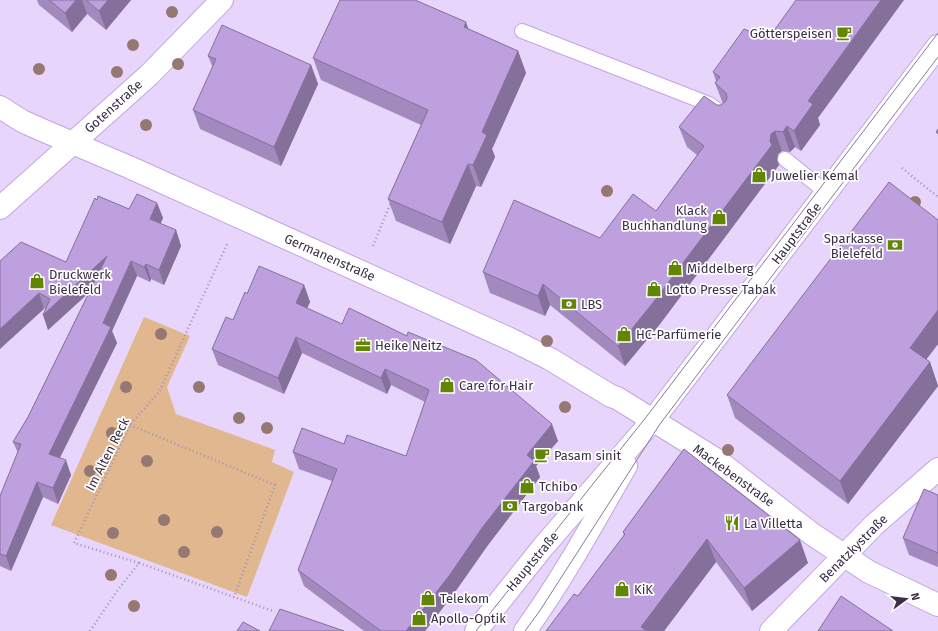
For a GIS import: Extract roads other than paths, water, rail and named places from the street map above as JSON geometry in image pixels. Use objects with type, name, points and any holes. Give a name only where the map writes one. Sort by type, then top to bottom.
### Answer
[{"type":"street","name":"Gotenstraße","points":[[0,208],[149,74],[222,0]]},
{"type":"street","name":"Hauptstraße","points":[[476,631],[543,547],[653,420],[938,46]]},
{"type":"street","name":"Germanenstraße","points":[[0,107],[22,121],[129,167],[505,337],[550,359],[653,420]]},
{"type":"street","name":"Hauptstraße","points":[[525,631],[539,612],[568,565],[653,420]]},
{"type":"street","name":"Mackebenstraße","points":[[653,420],[717,460],[812,534],[869,572],[938,605]]},
{"type":"street","name":"Benatzkystraße","points":[[771,631],[874,525],[938,469]]},
{"type":"lane","points":[[522,31],[709,104],[726,117]]},
{"type":"lane","points":[[784,159],[827,193]]},
{"type":"tram line","points":[[476,631],[647,416],[938,33]]},
{"type":"tram line","points":[[525,631],[539,612],[660,424],[938,57]]},
{"type":"place","name":"Götterspeisen","points":[[844,33]]},
{"type":"place","name":"Juwelier Kemal","points":[[759,175]]},
{"type":"place","name":"Klack Buchhandlung","points":[[719,217]]},
{"type":"place","name":"Sparkasse Bielefeld","points":[[895,245]]},
{"type":"place","name":"Middelberg","points":[[675,268]]},
{"type":"place","name":"Druckwerk Bielefeld","points":[[37,281]]},
{"type":"place","name":"Lotto Presse Tabak","points":[[654,289]]},
{"type":"place","name":"LBS","points":[[569,304]]},
{"type":"place","name":"HC-Parfümerie","points":[[624,334]]},
{"type":"place","name":"Heike Neitz","points":[[363,345]]},
{"type":"place","name":"Care for Hair","points":[[447,385]]},
{"type":"place","name":"Pasam sinit","points":[[542,455]]},
{"type":"place","name":"Tchibo","points":[[527,486]]},
{"type":"place","name":"Targobank","points":[[510,506]]},
{"type":"place","name":"La Villetta","points":[[732,523]]},
{"type":"place","name":"KiK","points":[[622,589]]},
{"type":"place","name":"Telekom","points":[[428,598]]},
{"type":"place","name":"Apollo-Optik","points":[[419,618]]}]
